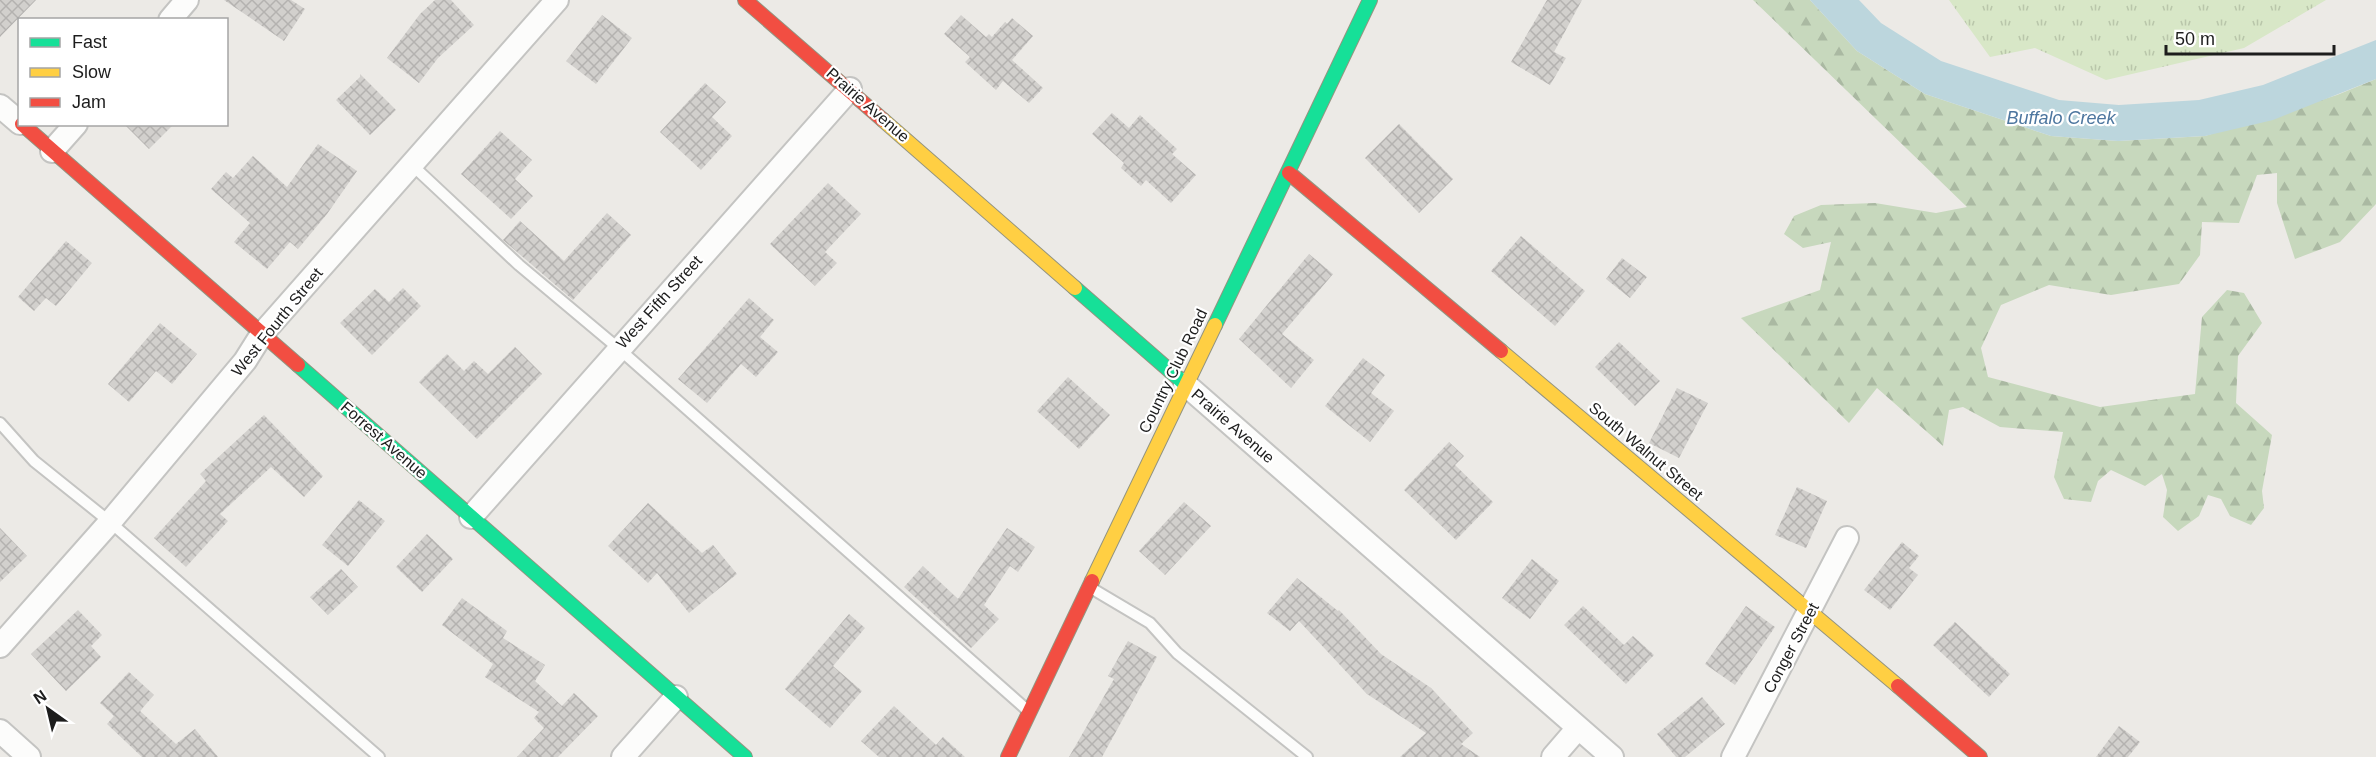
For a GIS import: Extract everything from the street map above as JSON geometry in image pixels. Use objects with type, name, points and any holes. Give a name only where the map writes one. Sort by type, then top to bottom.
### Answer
[{"type":"street","points":[[172,18],[187,0]]},
{"type":"street","name":"West Fourth Street","points":[[0,646],[110,522],[246,361],[262,334],[556,0]]},
{"type":"street","name":"Prairie Avenue","points":[[746,0],[1612,757]]},
{"type":"street","name":"Country Club Road","points":[[1008,757],[1370,0]]},
{"type":"street","name":"West Fifth Street","points":[[471,517],[618,348],[850,89]]},
{"type":"street","name":"Forrest Avenue","points":[[0,106],[18,121]]},
{"type":"street","name":"Forrest Avenue","points":[[23,126],[745,757]]},
{"type":"street","points":[[52,151],[74,126]]},
{"type":"street","name":"South Walnut Street","points":[[1289,173],[1811,610],[1980,757]]},
{"type":"street","name":"Conger Street","points":[[1733,757],[1847,538]]},
{"type":"street","points":[[622,757],[676,697]]},
{"type":"street","points":[[1553,757],[1578,728]]},
{"type":"street","points":[[0,731],[30,757]]},
{"type":"lane","points":[[411,164],[519,265],[618,348],[1029,711]]},
{"type":"lane","points":[[0,423],[34,461],[110,522],[379,757]]},
{"type":"lane","points":[[1088,586],[1150,623],[1177,653],[1307,757]]},
{"type":"green space","points":[[1753,0],[1810,0],[1857,51],[1925,94],[2051,136],[2118,141],[2205,136],[2337,95],[2376,79],[2376,204],[2340,242],[2295,259],[2277,203],[2277,173],[2257,175],[2239,223],[2202,222],[2200,255],[2179,284],[2111,295],[2049,285],[2001,305],[1981,348],[1988,377],[2100,407],[2195,394],[2202,317],[2227,290],[2244,293],[2262,323],[2238,356],[2236,403],[2272,435],[2262,491],[2264,508],[2251,525],[2230,516],[2221,499],[2208,495],[2199,516],[2178,531],[2163,517],[2167,490],[2162,474],[2145,486],[2111,470],[2098,481],[2091,502],[2064,499],[2054,477],[2063,432],[2000,427],[1963,407],[1949,410],[1943,446],[1877,388],[1849,423],[1741,318],[1820,290],[1831,242],[1803,248],[1784,234],[1794,216],[1821,205],[1875,203],[1936,213],[1967,207]]},
{"type":"green space","points":[[1949,0],[2326,0],[2244,48],[2106,80],[2035,48],[1990,57]]},
{"type":"water","name":"Buffalo Creek","points":[[1810,0],[1859,0],[1881,23],[1941,61],[2059,100],[2119,105],[2199,100],[2263,85],[2376,40],[2376,79],[2273,120],[2205,136],[2118,141],[2051,136],[1925,94],[1857,51]]},
{"type":"building","points":[[0,0],[36,0],[18,18],[0,37]]},
{"type":"building","points":[[224,0],[291,0],[305,9],[284,41]]},
{"type":"building","points":[[435,0],[451,0],[474,25],[438,58],[419,83],[387,58],[420,14]]},
{"type":"building","points":[[1547,0],[1582,0],[1554,52],[1566,58],[1550,85],[1511,62]]},
{"type":"building","points":[[602,15],[632,38],[596,84],[566,61]]},
{"type":"building","points":[[961,15],[986,37],[989,34],[992,37],[1005,22],[1007,24],[1012,18],[1033,36],[1012,60],[1043,88],[1029,103],[1003,81],[996,90],[965,62],[970,57],[944,34]]},
{"type":"building","points":[[360,74],[396,110],[370,135],[336,100],[360,77]]},
{"type":"building","points":[[705,83],[726,102],[712,117],[732,136],[701,170],[660,132]]},
{"type":"building","points":[[1112,113],[1129,128],[1140,115],[1177,149],[1172,154],[1196,175],[1171,203],[1146,180],[1141,186],[1121,168],[1124,163],[1092,134]]},
{"type":"building","points":[[1399,124],[1453,179],[1419,213],[1365,158]]},
{"type":"building","points":[[126,126],[172,126],[149,149]]},
{"type":"building","points":[[500,131],[532,160],[515,179],[533,196],[511,219],[461,174]]},
{"type":"building","points":[[318,144],[357,171],[327,214],[298,249],[290,242],[267,269],[234,242],[250,223],[211,189],[226,172],[233,178],[253,156],[287,187]]},
{"type":"building","points":[[828,183],[861,214],[825,252],[837,263],[815,286],[770,244]]},
{"type":"building","points":[[607,213],[631,235],[573,300],[503,240],[520,221],[564,261]]},
{"type":"building","points":[[1521,236],[1585,291],[1555,326],[1491,271]]},
{"type":"building","points":[[66,241],[92,263],[56,306],[46,298],[34,311],[18,297]]},
{"type":"building","points":[[1309,254],[1333,274],[1282,334],[1314,360],[1291,388],[1239,339]]},
{"type":"building","points":[[1622,258],[1647,277],[1630,298],[1606,279]]},
{"type":"building","points":[[403,288],[421,306],[372,355],[340,323],[375,289],[389,302]]},
{"type":"building","points":[[749,298],[774,320],[760,337],[778,352],[756,377],[741,364],[707,403],[678,379]]},
{"type":"building","points":[[160,323],[197,354],[172,384],[156,371],[129,402],[108,384]]},
{"type":"building","points":[[1619,342],[1660,381],[1635,406],[1595,367]]},
{"type":"building","points":[[515,347],[542,374],[477,439],[419,382],[447,354],[464,371],[474,361],[488,374]]},
{"type":"building","points":[[1363,358],[1385,375],[1371,393],[1394,411],[1370,442],[1325,406]]},
{"type":"building","points":[[1068,377],[1110,415],[1079,449],[1037,411]]},
{"type":"building","points":[[1677,388],[1708,403],[1679,458],[1649,443]]},
{"type":"building","points":[[264,415],[323,476],[304,497],[271,467],[220,514],[228,521],[186,567],[154,538],[206,481],[200,474]]},
{"type":"building","points":[[1449,442],[1464,456],[1455,465],[1493,502],[1456,540],[1404,490]]},
{"type":"building","points":[[1797,487],[1827,501],[1806,548],[1775,535]]},
{"type":"building","points":[[359,500],[385,521],[348,566],[322,545]]},
{"type":"building","points":[[1184,502],[1211,526],[1165,575],[1139,551]]},
{"type":"building","points":[[648,503],[702,553],[713,545],[737,574],[689,613],[657,573],[648,583],[608,546]]},
{"type":"building","points":[[0,528],[27,556],[0,582]]},
{"type":"building","points":[[1007,528],[1035,547],[1018,572],[1010,566],[984,605],[999,619],[971,648],[904,587],[923,566],[958,599]]},
{"type":"building","points":[[427,534],[453,559],[422,592],[396,567]]},
{"type":"building","points":[[1902,542],[1919,556],[1909,568],[1918,575],[1890,610],[1864,590]]},
{"type":"building","points":[[1532,559],[1559,581],[1530,619],[1502,598]]},
{"type":"building","points":[[341,569],[358,587],[328,615],[310,597]]},
{"type":"building","points":[[1297,578],[1339,610],[1381,654],[1431,688],[1473,733],[1461,744],[1480,757],[1400,757],[1426,733],[1367,694],[1299,621],[1290,631],[1267,613]]},
{"type":"building","points":[[462,598],[507,631],[503,638],[545,665],[535,681],[562,706],[574,693],[598,716],[558,757],[517,757],[544,728],[534,718],[539,712],[485,677],[493,664],[442,625]]},
{"type":"building","points":[[1583,606],[1624,645],[1633,636],[1654,655],[1626,684],[1564,625]]},
{"type":"building","points":[[1746,606],[1775,627],[1735,685],[1705,664]]},
{"type":"building","points":[[78,610],[102,635],[91,646],[101,657],[66,691],[31,654]]},
{"type":"building","points":[[849,614],[865,628],[833,666],[862,691],[830,728],[785,689]]},
{"type":"building","points":[[1955,622],[2010,674],[1989,697],[1933,645]]},
{"type":"building","points":[[1128,641],[1157,657],[1102,757],[1069,757],[1114,679],[1108,676]]},
{"type":"building","points":[[129,672],[154,695],[140,711],[176,744],[195,729],[218,757],[142,757],[107,724],[114,716],[100,703]]},
{"type":"building","points":[[1702,697],[1725,724],[1685,757],[1676,757],[1657,734]]},
{"type":"building","points":[[894,706],[936,745],[943,737],[965,757],[879,757],[861,741]]},
{"type":"building","points":[[2119,726],[2140,742],[2128,757],[2096,757]]},
{"type":"traffic: fast","points":[[1215,325],[1370,0]]},
{"type":"traffic: fast","points":[[1075,288],[1185,384]]},
{"type":"traffic: fast","points":[[298,365],[745,757]]},
{"type":"traffic: slow","points":[[883,120],[1075,288]]},
{"type":"traffic: slow","points":[[1092,581],[1215,325]]},
{"type":"traffic: slow","points":[[1501,351],[1898,686]]},
{"type":"traffic: jam","points":[[745,0],[883,120]]},
{"type":"traffic: jam","points":[[24,126],[298,365]]},
{"type":"traffic: jam","points":[[1289,173],[1501,351]]},
{"type":"traffic: jam","points":[[1008,757],[1092,581]]},
{"type":"traffic: jam","points":[[1898,686],[1980,757]]}]
